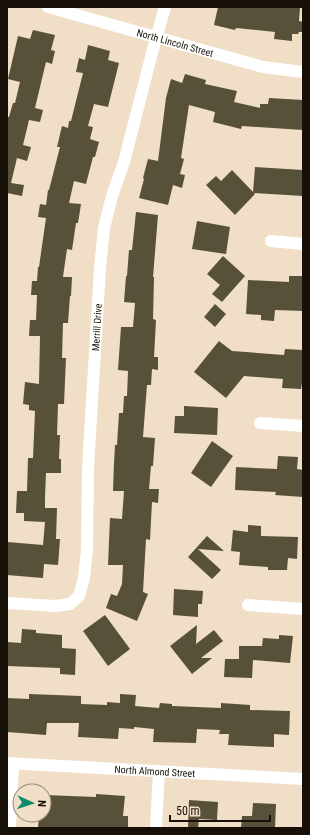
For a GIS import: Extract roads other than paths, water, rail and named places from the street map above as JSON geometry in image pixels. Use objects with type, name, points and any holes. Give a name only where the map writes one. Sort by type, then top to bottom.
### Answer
[{"type":"street","name":"North Lincoln Street","points":[[48,7],[263,67],[303,72]]},
{"type":"street","name":"Merrill Drive","points":[[7,603],[55,606],[70,604],[79,596],[84,578],[87,550],[88,468],[100,268],[104,228],[112,196],[124,162],[165,7]]},
{"type":"street","points":[[271,241],[303,244]]},
{"type":"street","points":[[260,423],[303,426]]},
{"type":"street","points":[[248,605],[303,608]]},
{"type":"street","points":[[10,764],[10,828]]},
{"type":"street","name":"North Almond Street","points":[[10,764],[303,780]]},
{"type":"street","points":[[156,828],[159,772]]}]
